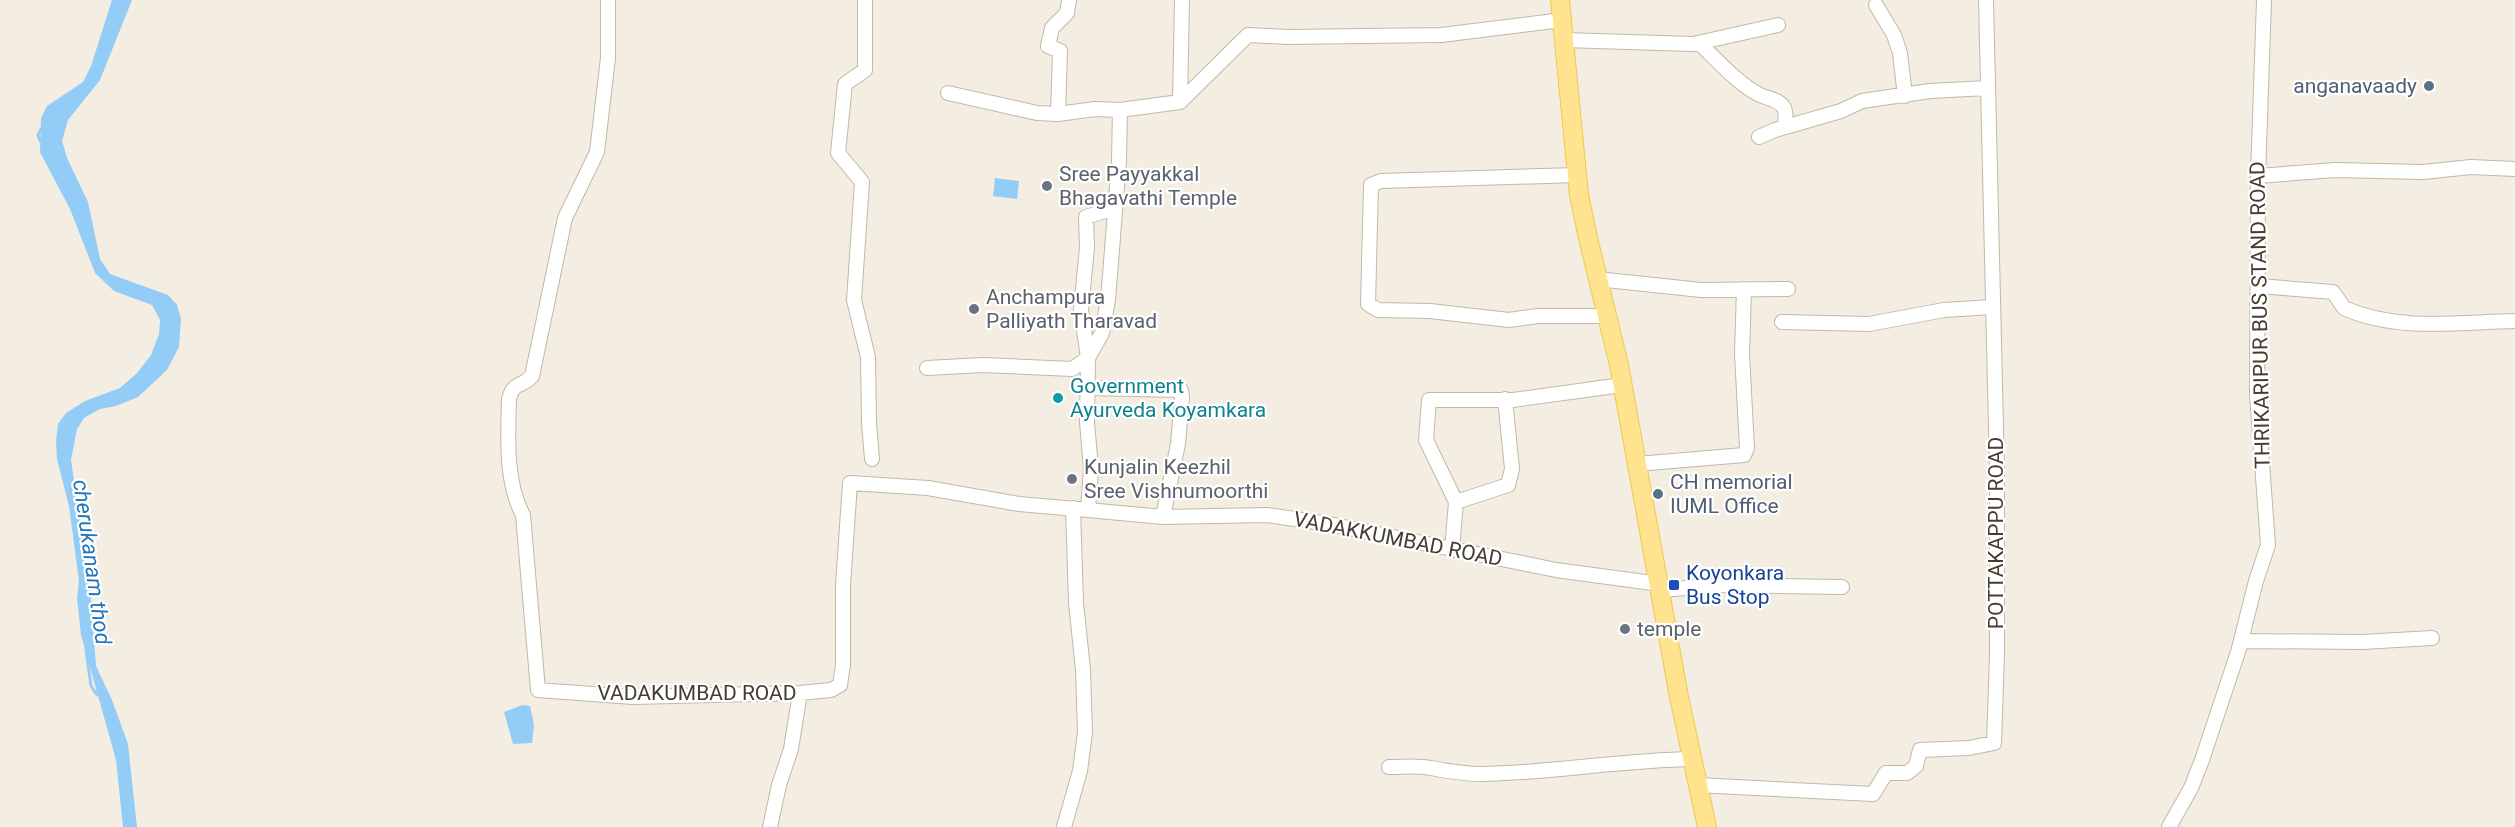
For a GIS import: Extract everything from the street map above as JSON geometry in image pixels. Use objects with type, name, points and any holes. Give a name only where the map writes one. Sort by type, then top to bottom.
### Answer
[{"type":"main road","points":[[1560,0],[1579,195],[1619,365],[1678,697],[1707,827]]},
{"type":"street","name":"VADAKUMBAD ROAD","points":[[608,0],[608,58],[597,152],[565,218],[532,376],[528,381],[512,389],[509,399],[514,499],[523,515],[538,690],[633,697],[800,693],[831,690],[840,685],[843,681],[843,585],[850,483],[928,488],[1019,504],[1088,510]]},
{"type":"street","points":[[865,0],[865,70],[845,84],[838,153],[862,182],[854,300],[868,357],[872,459]]},
{"type":"street","points":[[1058,114],[1060,51],[1048,46],[1052,28],[1067,13],[1069,0]]},
{"type":"street","points":[[1180,102],[1182,0]]},
{"type":"street","name":"POTTAKAPPU ROAD","points":[[1697,784],[1873,794],[1886,773],[1907,773],[1916,766],[1920,750],[1969,748],[1994,743],[1997,644],[1997,471],[1986,0]]},
{"type":"street","name":"THRIKARIPUR BUS STAND ROAD","points":[[2169,827],[2191,788],[2241,640],[2256,580],[2268,545],[2257,395],[2258,176],[2264,0]]},
{"type":"street","points":[[1876,5],[1894,35],[1900,53],[1905,96]]},
{"type":"street","points":[[948,93],[1037,113],[1058,114],[1095,109],[1120,110],[1180,102],[1248,34],[1288,37],[1441,35],[1562,20]]},
{"type":"street","points":[[1564,40],[1699,43],[1778,25]]},
{"type":"street","points":[[1699,43],[1750,88],[1760,95],[1774,99],[1782,106],[1785,110],[1785,127]]},
{"type":"street","points":[[1760,138],[1785,127],[1841,111],[1862,101],[1930,91],[1987,88]]},
{"type":"street","points":[[927,368],[983,365],[1072,369],[1088,358],[1102,333],[1108,300],[1119,161],[1120,110]]},
{"type":"street","points":[[2258,176],[2335,170],[2423,172],[2471,167],[2515,169]]},
{"type":"street","points":[[1577,175],[1381,181],[1371,184],[1368,304],[1378,310],[1430,311],[1509,320],[1538,316],[1606,316]]},
{"type":"street","points":[[1088,510],[1091,469],[1087,422],[1088,358],[1081,310],[1087,248],[1086,217],[1114,208]]},
{"type":"street","points":[[1598,279],[1666,288],[1788,289]]},
{"type":"street","points":[[2259,286],[2333,292],[2344,308],[2394,321],[2421,323],[2515,321]]},
{"type":"street","points":[[1637,464],[1744,455],[1747,448],[1742,354],[1744,289]]},
{"type":"street","points":[[1782,322],[1869,324],[1944,310],[1992,306]]},
{"type":"street","points":[[1452,550],[1456,502],[1426,440],[1429,400],[1505,399],[1622,385]]},
{"type":"street","points":[[1089,388],[1181,390],[1178,444],[1163,517]]},
{"type":"street","points":[[1456,502],[1508,484],[1512,469],[1505,399]]},
{"type":"street","points":[[1064,827],[1080,771],[1085,732],[1083,670],[1076,603],[1073,508]]},
{"type":"street","name":"VADAKKUMBAD ROAD","points":[[1088,510],[1163,517],[1267,515],[1329,524],[1556,570],[1660,587],[1842,586]]},
{"type":"street","points":[[2241,640],[2362,642],[2432,638]]},
{"type":"street","points":[[770,827],[779,785],[791,749],[800,693]]},
{"type":"street","points":[[1389,767],[1420,767],[1445,772],[1479,774],[1551,771],[1662,759],[1692,759]]},
{"type":"water","points":[[112,0],[132,0],[100,80],[68,120],[62,141],[67,158],[88,202],[100,259],[110,274],[168,295],[177,305],[181,319],[179,347],[167,370],[138,397],[116,406],[100,409],[84,418],[77,429],[71,460],[91,599],[96,666],[112,700],[128,744],[137,827],[123,827],[116,760],[81,635],[77,598],[79,581],[69,506],[57,459],[56,441],[58,424],[66,413],[85,401],[120,388],[137,373],[151,355],[159,334],[160,320],[152,305],[114,291],[95,273],[70,209],[40,152],[41,118],[47,106],[83,82],[91,66]]},
{"type":"water","points":[[995,178],[1019,181],[1017,199],[993,196]]},
{"type":"water","points":[[522,705],[530,706],[534,725],[532,743],[513,744],[504,712]]},
{"type":"waterway","name":"cherukanam thod","points":[[40,141],[38,135],[41,129]]},
{"type":"waterway","name":"cherukanam thod","points":[[86,650],[91,686],[97,695]]},
{"type":"place","name":"anganavaady","points":[[2429,86]]},
{"type":"place","name":"Sree Payyakkal Bhagavathi Temple","points":[[1047,186]]},
{"type":"place","name":"Anchampura Palliyath Tharavad","points":[[974,309]]},
{"type":"place","name":"Government Ayurveda Koyamkara","points":[[1058,398]]},
{"type":"place","name":"Kunjalin Keezhil Sree Vishnumoorthi","points":[[1072,479]]},
{"type":"place","name":"CH memorial IUML Office","points":[[1658,494]]},
{"type":"place","name":"Koyonkara Bus Stop","points":[[1674,585]]},
{"type":"place","name":"temple","points":[[1625,629]]}]
